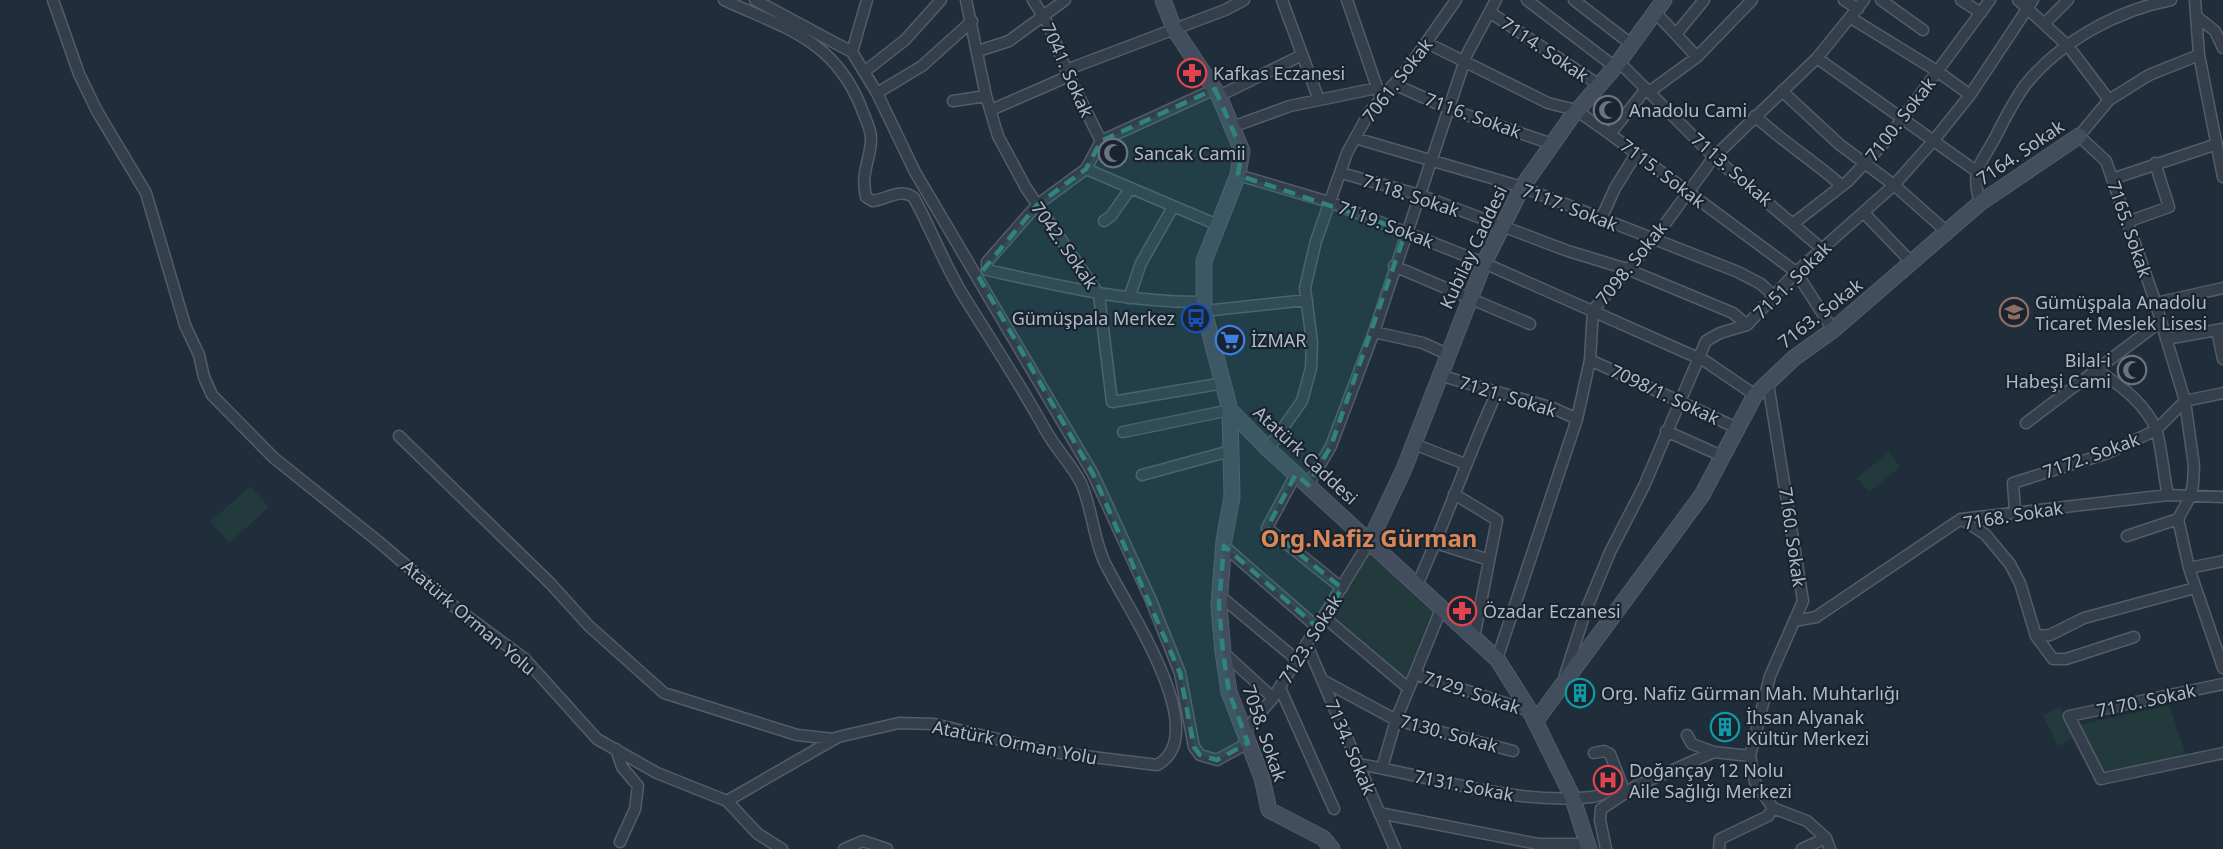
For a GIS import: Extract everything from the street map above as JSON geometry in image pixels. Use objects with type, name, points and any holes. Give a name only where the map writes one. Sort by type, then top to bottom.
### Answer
[{"type":"main road","name":"Atatürk Caddesi","points":[[1163,0],[1174,29],[1217,92],[1242,151],[1238,175],[1220,226],[1204,261],[1204,307],[1230,410],[1268,449],[1497,659],[1533,716],[1572,796],[1588,847]]},
{"type":"main road","name":"Kubilay Caddesi","points":[[1370,541],[1414,444],[1447,354],[1502,225],[1522,188],[1576,110],[1617,64],[1659,6]]},
{"type":"main road","name":"7164. Sokak","points":[[1980,203],[2079,136]]},
{"type":"main road","name":"7163. Sokak","points":[[1533,716],[1563,682],[1702,495],[1755,395],[1794,358],[1833,330],[1980,203]]},
{"type":"main road","name":"7058. Sokak","points":[[1230,410],[1232,497],[1224,546],[1220,596],[1223,652],[1229,692],[1262,778],[1269,810],[1323,838],[1332,849]]},
{"type":"street","name":"Atatürk Orman Yolu","points":[[53,0],[79,74],[97,111],[146,193],[185,325],[199,355],[204,377],[212,396],[274,458],[379,542],[456,609],[525,659],[597,739],[657,773],[727,801],[835,739],[899,723],[934,724],[1052,752],[1156,765],[1167,758],[1175,739],[1167,682],[1141,627],[1105,562],[1081,482],[1051,441],[1010,368],[962,293],[914,198],[908,192],[873,201],[866,197],[862,177],[871,136],[856,96],[844,75],[823,50],[795,33],[724,0]]},
{"type":"street","points":[[755,0],[852,52],[877,93],[915,172],[982,273],[1099,295],[1204,307],[1307,300]]},
{"type":"street","points":[[852,52],[867,0]]},
{"type":"street","points":[[864,72],[905,40],[939,0]]},
{"type":"street","name":"7041. Sokak","points":[[1033,0],[1043,15],[1067,73],[1101,141]]},
{"type":"street","points":[[978,51],[1010,41],[1065,0]]},
{"type":"street","points":[[991,110],[1067,73],[1244,0]]},
{"type":"street","points":[[1282,0],[1319,100]]},
{"type":"street","points":[[1232,127],[1290,106],[1378,93],[1347,0]]},
{"type":"street","name":"7061. Sokak","points":[[1268,449],[1302,401],[1309,376],[1312,342],[1305,288],[1329,202],[1355,138],[1378,93],[1394,84],[1427,43],[1456,0]]},
{"type":"street","points":[[1308,485],[1331,446],[1374,332],[1406,231],[1434,159],[1464,62],[1496,0]]},
{"type":"street","name":"7113. Sokak","points":[[1527,0],[1617,64],[1647,90],[1714,157],[1822,249]]},
{"type":"street","points":[[1574,0],[1631,44]]},
{"type":"street","points":[[1676,34],[1704,0]]},
{"type":"street","points":[[1610,134],[1647,90],[1698,57],[1752,0]]},
{"type":"street","points":[[1844,0],[1970,94]]},
{"type":"street","points":[[1881,0],[1923,30]]},
{"type":"street","points":[[1961,0],[1981,13]]},
{"type":"street","name":"7100. Sokak","points":[[1794,223],[1842,186],[1864,164],[1990,0]]},
{"type":"street","points":[[2018,0],[2030,4],[2068,46],[2109,100]]},
{"type":"street","points":[[2045,23],[2068,0]]},
{"type":"street","points":[[1980,203],[1976,171],[2027,83],[2068,46],[2125,14],[2171,0]]},
{"type":"street","points":[[2195,0],[2199,55],[2223,177]]},
{"type":"street","name":"7042. Sokak","points":[[969,2],[986,96],[998,136],[1037,205],[1099,295],[1112,402],[1224,383]]},
{"type":"street","name":"7151. Sokak","points":[[1563,682],[1586,610],[1706,341],[1720,333],[1747,325],[1796,272],[1894,185],[1934,140],[1970,94],[2030,4]]},
{"type":"street","points":[[1659,6],[1676,34],[1698,57]]},
{"type":"street","name":"7098. Sokak","points":[[1497,659],[1577,419],[1590,360],[1593,310],[1654,239],[1686,192],[1714,157],[1817,58],[1857,9]]},
{"type":"street","name":"7114. Sokak","points":[[1491,13],[1599,86]]},
{"type":"street","points":[[2196,16],[2219,29],[2223,48]]},
{"type":"street","points":[[877,93],[922,66],[972,21]]},
{"type":"street","name":"7115. Sokak","points":[[1427,43],[1548,103],[1576,110],[1610,134],[1796,272],[1833,330]]},
{"type":"street","name":"7164. Sokak","points":[[2079,136],[2109,100],[2149,75],[2199,55]]},
{"type":"street","points":[[982,273],[987,262],[1037,205],[1086,169],[1101,141],[1302,56]]},
{"type":"street","points":[[1817,58],[1976,171]]},
{"type":"street","name":"7116. Sokak","points":[[1394,84],[1449,109],[1552,144]]},
{"type":"street","points":[[1782,91],[1864,164],[1894,185],[1947,232]]},
{"type":"street","points":[[953,101],[986,96]]},
{"type":"street","points":[[1755,116],[1784,143],[1815,163],[1842,186]]},
{"type":"street","name":"7165. Sokak","points":[[2079,136],[2106,161],[2156,303],[2185,401],[2194,466],[2190,497]]},
{"type":"street","name":"7117. Sokak","points":[[1355,138],[1434,159],[1522,188],[1738,272],[1761,284],[1775,297]]},
{"type":"street","points":[[2112,179],[2217,144]]},
{"type":"street","points":[[1601,219],[1615,188],[1636,154]]},
{"type":"street","points":[[2127,222],[2169,207],[2155,163]]},
{"type":"street","points":[[1086,169],[1220,226]]},
{"type":"street","name":"7118. Sokak","points":[[1341,173],[1420,195],[1568,251],[1627,269],[1733,313],[1747,325]]},
{"type":"street","name":"7119. Sokak","points":[[1238,175],[1329,202],[1484,263],[1697,358],[1755,395]]},
{"type":"street","points":[[1104,221],[1111,216],[1130,189]]},
{"type":"street","points":[[1130,298],[1141,263],[1173,207]]},
{"type":"street","points":[[1864,213],[1912,263]]},
{"type":"street","points":[[1394,266],[1530,324]]},
{"type":"street","name":"7123. Sokak","points":[[982,273],[1093,474],[1150,598],[1180,673],[1194,747],[1200,755],[1218,760],[1246,737],[1274,698],[1370,541]]},
{"type":"street","points":[[2156,303],[2223,288]]},
{"type":"street","points":[[2026,423],[2160,322]]},
{"type":"street","points":[[2166,339],[2220,329],[2223,359]]},
{"type":"street","points":[[1374,332],[1423,343],[1447,354]]},
{"type":"street","name":"7098/1. Sokak","points":[[1590,360],[1680,399],[1739,429]]},
{"type":"street","points":[[2096,370],[2118,383],[2142,407],[2157,430],[2168,495]]},
{"type":"street","name":"7121. Sokak","points":[[1439,375],[1553,408],[1577,419]]},
{"type":"street","name":"7160. Sokak","points":[[1750,756],[1770,676],[1803,601],[1768,383]]},
{"type":"street","points":[[1417,585],[1436,543],[1465,464],[1497,392]]},
{"type":"street","points":[[2185,401],[2223,393]]},
{"type":"street","name":"7172. Sokak","points":[[2015,512],[2013,483],[2108,453],[2157,430],[2185,401]]},
{"type":"street","points":[[1124,432],[1230,410]]},
{"type":"street","points":[[1666,431],[1724,456]]},
{"type":"street","points":[[399,436],[550,582],[589,626],[664,693],[797,735],[835,739]]},
{"type":"street","points":[[1414,444],[1465,464]]},
{"type":"street","points":[[1142,475],[1230,451]]},
{"type":"street","points":[[1296,474],[1267,528],[1342,588]]},
{"type":"street","points":[[1454,494],[1497,520],[1474,638]]},
{"type":"street","name":"7168. Sokak","points":[[1794,621],[1816,617],[1961,519],[2168,495],[2223,497]]},
{"type":"street","points":[[2190,497],[2178,519],[2195,588],[2223,666]]},
{"type":"street","points":[[1961,519],[1985,534],[2010,564],[2020,583],[2036,636],[2053,659],[2066,659],[2134,637]]},
{"type":"street","points":[[2127,536],[2178,519]]},
{"type":"street","points":[[1436,543],[1489,560]]},
{"type":"street","points":[[1224,546],[1318,628]]},
{"type":"street","points":[[2189,568],[2223,561]]},
{"type":"street","points":[[2036,636],[2050,635],[2084,618],[2195,588]]},
{"type":"street","points":[[1220,596],[1297,660]]},
{"type":"street","points":[[1382,768],[1396,720],[1442,607]]},
{"type":"street","points":[[1324,617],[1408,688]]},
{"type":"street","name":"7134. Sokak","points":[[1307,645],[1395,849]]},
{"type":"street","points":[[1223,652],[1274,698]]},
{"type":"street","name":"7129. Sokak","points":[[1415,674],[1533,716]]},
{"type":"street","name":"7130. Sokak","points":[[1322,680],[1396,720],[1513,751]]},
{"type":"street","name":"7170. Sokak","points":[[2223,684],[2068,716],[2101,779],[2223,753]]},
{"type":"street","points":[[1280,688],[1334,809]]},
{"type":"street","points":[[1687,735],[1692,744],[1714,752],[1750,756],[1755,782],[1773,808],[1807,821],[1828,844]]},
{"type":"street","points":[[616,749],[622,767],[638,786],[635,809],[620,843]]},
{"type":"street","name":"7131. Sokak","points":[[1358,764],[1478,791],[1526,798],[1593,797],[1622,785],[1610,754],[1604,751],[1594,753]]},
{"type":"street","points":[[1606,849],[1600,820],[1601,809],[1636,786],[1714,752]]},
{"type":"street","points":[[727,801],[758,834],[782,849]]},
{"type":"street","points":[[1719,849],[1720,839],[1768,816],[1773,808]]},
{"type":"street","points":[[1379,813],[1538,844],[1588,847]]},
{"type":"street","points":[[844,849],[863,841],[887,849]]},
{"type":"street","points":[[1802,849],[1828,844]]},
{"type":"highlighted area","points":[[1215,89],[1242,151],[1238,175],[1406,231],[1331,446],[1308,485],[1296,474],[1267,528],[1342,588],[1318,628],[1224,546],[1219,605],[1223,652],[1229,692],[1248,743],[1217,760],[1200,755],[1194,747],[1180,673],[1093,474],[978,276],[1037,205],[1086,169],[1101,141]]},
{"type":"green space","points":[[1889,452],[1900,467],[1869,492],[1857,478]]},
{"type":"green space","points":[[250,486],[269,507],[229,543],[210,522]]},
{"type":"green space","points":[[1371,549],[1438,610],[1409,681],[1331,616]]},
{"type":"green space","points":[[2169,705],[2186,755],[2103,776],[2074,726]]},
{"type":"green space","points":[[2060,707],[2074,738],[2058,746],[2043,715]]},
{"type":"place","name":"Kafkas Eczanesi","points":[[1192,73]]},
{"type":"place","name":"Anadolu Cami","points":[[1608,110]]},
{"type":"place","name":"Sancak Camii","points":[[1113,153]]},
{"type":"place","name":"Gümüşpala Anadolu Ticaret Meslek Lisesi","points":[[2014,312]]},
{"type":"place","name":"Gümüşpala Merkez","points":[[1196,318]]},
{"type":"place","name":"İZMAR","points":[[1230,340]]},
{"type":"place","name":"Bilal-i Habeşi Cami","points":[[2132,370]]},
{"type":"place","name":"Özadar Eczanesi","points":[[1462,611]]},
{"type":"place","name":"Org. Nafiz Gürman Mah. Muhtarlığı","points":[[1580,693]]},
{"type":"place","name":"İhsan Alyanak Kültür Merkezi","points":[[1725,727]]},
{"type":"place","name":"Doğançay 12 Nolu Aile Sağlığı Merkezi","points":[[1608,780]]},
{"type":"district","name":"Org.Nafiz Gürman","points":[[1369,537]]}]
